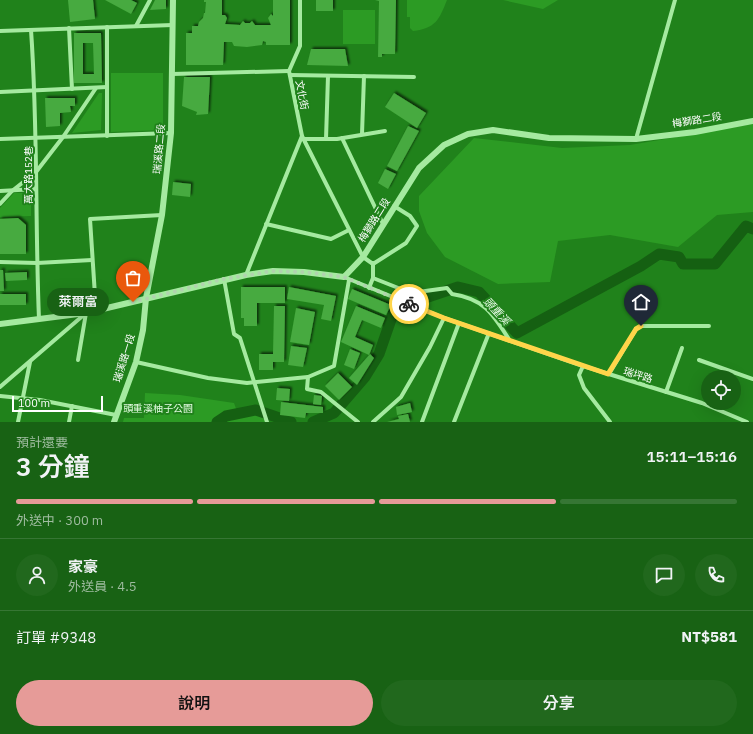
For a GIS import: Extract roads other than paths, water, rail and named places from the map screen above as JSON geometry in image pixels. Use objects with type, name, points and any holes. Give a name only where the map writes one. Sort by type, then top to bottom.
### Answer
[{"type":"street","points":[[136,26],[150,0]]},
{"type":"street","name":"瑞溪路二段","points":[[146,298],[162,215],[171,133],[173,0]]},
{"type":"street","name":"文化街","points":[[300,0],[300,46],[289,73],[303,137],[363,257]]},
{"type":"street","points":[[636,139],[675,0]]},
{"type":"street","points":[[0,31],[173,24]]},
{"type":"street","points":[[107,27],[107,136]]},
{"type":"street","points":[[69,28],[72,89]]},
{"type":"street","name":"萬大路152巷","points":[[31,30],[35,91],[36,263],[39,320]]},
{"type":"street","points":[[172,74],[289,73],[328,76],[414,77]]},
{"type":"street","points":[[326,139],[328,76]]},
{"type":"street","points":[[362,134],[364,76]]},
{"type":"street","points":[[0,92],[106,87]]},
{"type":"street","points":[[0,204],[12,191],[36,172],[63,137],[96,88]]},
{"type":"street","name":"梅獅路二段","points":[[347,278],[363,257],[394,206],[420,168],[444,145],[468,134],[493,130],[557,138],[636,139],[695,132],[753,122]]},
{"type":"street","points":[[246,274],[303,137],[326,139],[342,138],[385,131]]},
{"type":"street","points":[[0,139],[171,133]]},
{"type":"street","points":[[342,138],[383,224]]},
{"type":"street","points":[[0,191],[36,190]]},
{"type":"street","points":[[373,264],[406,243],[417,226],[410,216],[394,206]]},
{"type":"street","points":[[96,311],[90,219],[162,215]]},
{"type":"street","points":[[266,224],[331,239],[349,230]]},
{"type":"street","points":[[363,257],[373,264]]},
{"type":"street","points":[[0,262],[36,263],[92,260]]},
{"type":"street","points":[[369,288],[373,278],[373,264]]},
{"type":"street","points":[[0,324],[39,320],[96,311],[246,274],[273,271],[304,272],[347,278],[334,366],[308,377],[247,383],[208,378],[136,362]]},
{"type":"street","name":"瑞坪路","points":[[347,278],[444,318],[583,366],[702,403],[747,422]]},
{"type":"street","points":[[373,278],[411,293],[447,288],[452,294],[466,296],[481,302],[498,322],[510,341]]},
{"type":"street","points":[[224,279],[234,334],[240,338],[267,422]]},
{"type":"street","name":"瑞溪路一段","points":[[114,422],[136,362],[143,330],[146,298]]},
{"type":"street","points":[[78,360],[86,313]]},
{"type":"street","points":[[0,387],[86,313]]},
{"type":"street","points":[[373,422],[401,397],[430,347],[444,318]]},
{"type":"street","points":[[422,422],[460,323]]},
{"type":"street","points":[[608,374],[636,329],[641,326],[709,326]]},
{"type":"street","points":[[454,422],[489,334]]},
{"type":"street","points":[[666,392],[682,348]]},
{"type":"street","points":[[699,360],[753,379]]},
{"type":"street","points":[[18,422],[30,362]]},
{"type":"street","points":[[583,366],[579,375],[584,388],[610,422]]},
{"type":"street","points":[[308,377],[307,389],[321,392],[358,422]]},
{"type":"street","points":[[0,396],[24,398],[116,415]]},
{"type":"street","points":[[69,422],[72,406]]},
{"type":"waterway","name":"頭重溪","points":[[313,422],[334,413],[365,377],[379,354],[395,308],[458,287],[479,292],[517,333],[641,266],[659,254],[679,257],[683,264],[715,264],[746,226],[753,229]]},
{"type":"waterway","name":"頭重溪","points":[[217,422],[226,416],[256,410],[291,422]]},
{"type":"place","name":"萊爾富","points":[[133,302]]},
{"type":"park label","name":"頭重溪柚子公園","points":[[158,408]]}]
